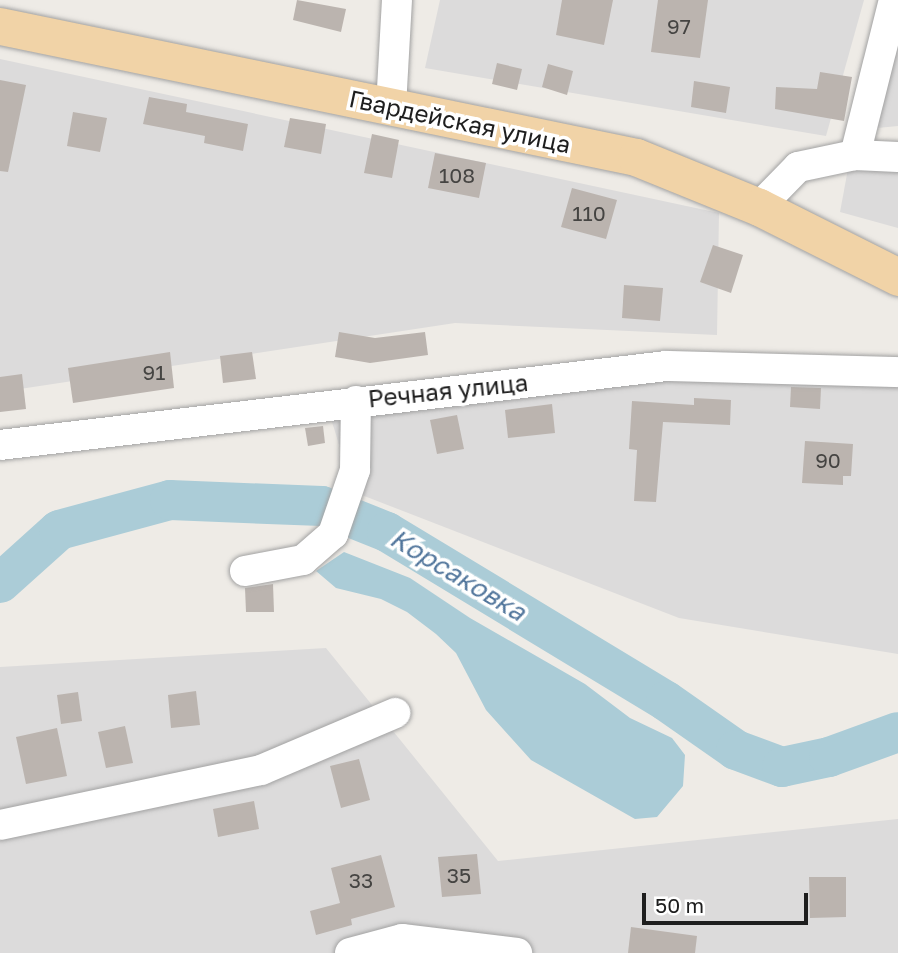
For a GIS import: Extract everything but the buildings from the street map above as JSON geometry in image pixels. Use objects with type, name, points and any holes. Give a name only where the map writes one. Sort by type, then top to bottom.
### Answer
[{"type":"main road","name":"Гвардейская улица","points":[[0,26],[636,158],[759,207],[898,277]]},
{"type":"street","points":[[391,107],[397,0]]},
{"type":"street","points":[[855,155],[894,0]]},
{"type":"street","points":[[759,207],[798,167],[855,155],[898,157]]},
{"type":"street","name":"Речная улица","points":[[0,445],[666,366],[898,372]]},
{"type":"street","points":[[245,571],[303,560],[333,534],[355,470],[356,401]]},
{"type":"street","points":[[0,825],[261,770],[395,713]]},
{"type":"street","points":[[350,953],[402,939],[517,953]]},
{"type":"shaded area","points":[[440,0],[864,0],[826,136],[425,68]]},
{"type":"shaded area","points":[[898,1],[898,126],[867,129]]},
{"type":"shaded area","points":[[0,59],[719,213],[717,335],[455,323],[0,392]]},
{"type":"shaded area","points":[[898,164],[898,228],[840,212],[848,169]]},
{"type":"shaded area","points":[[523,371],[898,375],[898,654],[679,618],[354,492],[327,406]]},
{"type":"shaded area","points":[[326,648],[498,861],[898,819],[898,953],[0,953],[0,667]]},
{"type":"water","points":[[344,552],[410,578],[470,618],[585,684],[630,718],[672,738],[685,755],[683,786],[657,817],[635,819],[531,760],[486,710],[456,653],[436,634],[407,612],[381,599],[336,588],[316,571]]},
{"type":"waterway","name":"Корсаковка","points":[[0,583],[59,530],[170,500],[322,506],[387,532],[666,701],[736,750],[782,767],[829,757],[898,732]]}]
